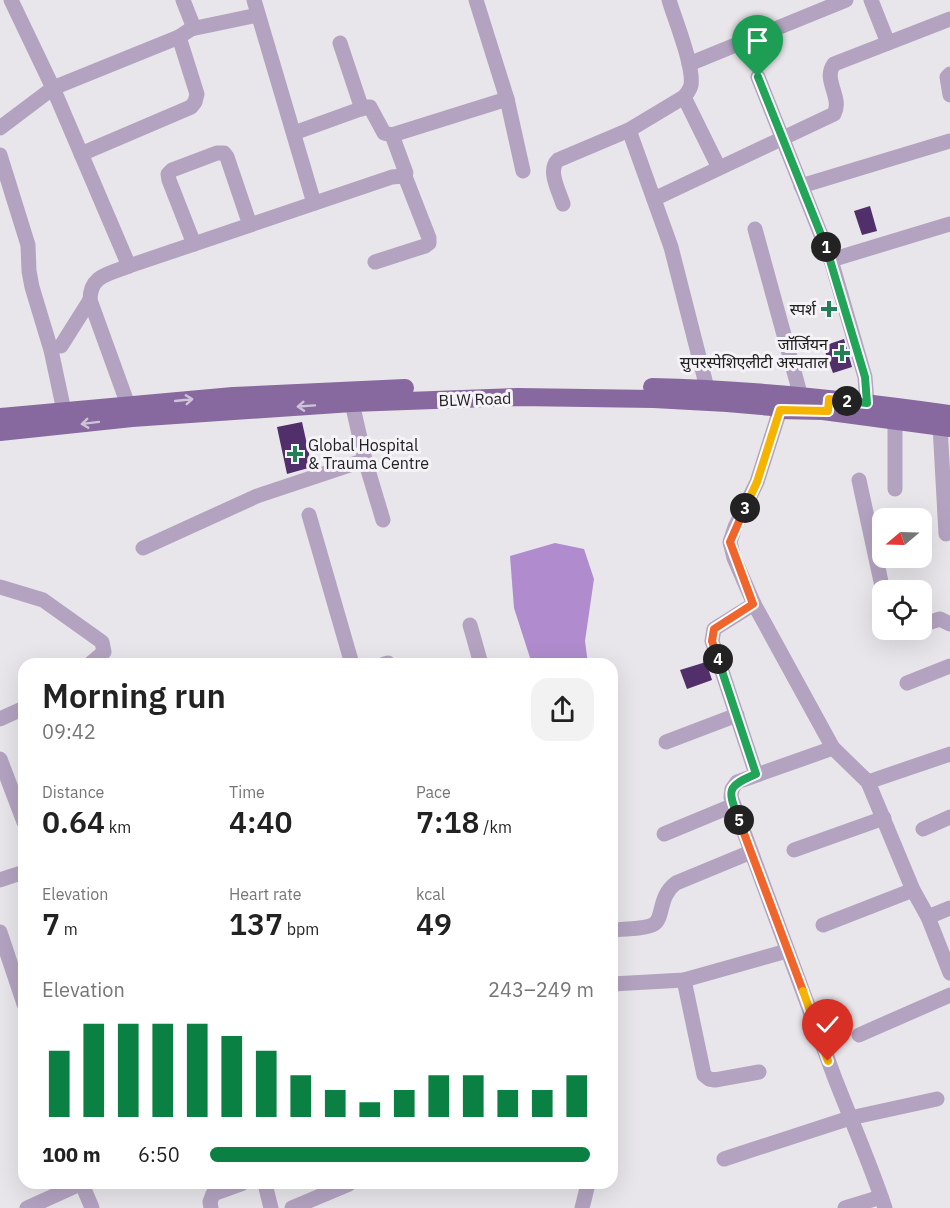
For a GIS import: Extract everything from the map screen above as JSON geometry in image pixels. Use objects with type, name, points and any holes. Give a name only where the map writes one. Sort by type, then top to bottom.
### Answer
[{"type":"main road","points":[[0,417],[64,411],[131,412],[233,396],[329,390],[544,386],[801,397],[828,405],[867,403],[947,423]]},
{"type":"main road","name":"BLW Road","points":[[0,432],[131,412],[518,397],[654,399],[717,394],[780,410],[828,405],[895,420],[947,423]]},
{"type":"street","points":[[11,0],[53,88],[129,266]]},
{"type":"street","points":[[81,154],[191,108],[195,102],[197,94],[185,33],[192,23],[183,0]]},
{"type":"street","points":[[254,0],[314,203]]},
{"type":"street","points":[[476,0],[507,99],[523,171]]},
{"type":"street","points":[[563,204],[553,170],[558,160],[629,130],[684,97],[691,86],[689,64],[669,0]]},
{"type":"street","points":[[689,64],[846,0]]},
{"type":"street","points":[[871,0],[888,43]]},
{"type":"street","points":[[0,128],[53,88],[185,33],[258,15]]},
{"type":"street","points":[[654,199],[834,114],[836,102],[829,76],[834,64],[950,19]]},
{"type":"street","points":[[340,43],[362,109]]},
{"type":"street","points":[[950,74],[946,77],[950,95]]},
{"type":"street","points":[[758,77],[831,260],[865,377],[867,403]]},
{"type":"street","points":[[684,97],[719,168]]},
{"type":"street","points":[[294,133],[370,108],[384,133],[392,135],[507,99]]},
{"type":"street","points":[[629,130],[671,248],[717,394]]},
{"type":"street","points":[[392,135],[406,173]]},
{"type":"street","points":[[801,186],[950,141]]},
{"type":"street","points":[[194,244],[168,174],[172,170],[217,153],[224,153],[227,157],[250,225]]},
{"type":"street","points":[[0,155],[28,245],[32,287],[51,350],[64,411]]},
{"type":"street","points":[[131,412],[90,300],[90,290],[98,278],[314,203],[392,177],[403,176],[429,238],[429,243],[375,262]]},
{"type":"street","points":[[831,260],[950,224]]},
{"type":"street","points":[[756,229],[801,397]]},
{"type":"street","points":[[61,346],[90,300]]},
{"type":"street","points":[[352,403],[365,460],[383,520]]},
{"type":"street","points":[[780,410],[757,482],[730,542],[753,604],[833,747],[868,782],[913,890],[928,917],[950,973]]},
{"type":"street","points":[[895,420],[895,489]]},
{"type":"street","points":[[946,534],[947,423]]},
{"type":"street","points":[[143,548],[257,496],[365,460]]},
{"type":"street","points":[[859,480],[881,580]]},
{"type":"street","points":[[309,515],[350,658]]},
{"type":"street","points":[[0,587],[42,600],[102,642],[105,649],[97,658]]},
{"type":"street","points":[[753,604],[714,629],[712,641],[756,774]]},
{"type":"street","points":[[932,622],[940,620],[950,624]]},
{"type":"street","points":[[470,625],[479,658]]},
{"type":"street","points":[[907,683],[950,666]]},
{"type":"street","points":[[0,719],[18,711]]},
{"type":"street","points":[[666,742],[737,715]]},
{"type":"street","points":[[833,747],[737,782],[732,789],[731,797],[883,1203],[846,1208]]},
{"type":"street","points":[[868,782],[950,754]]},
{"type":"street","points":[[0,759],[18,806]]},
{"type":"street","points":[[664,834],[734,805]]},
{"type":"street","points":[[923,829],[950,817]]},
{"type":"street","points":[[794,850],[884,818]]},
{"type":"street","points":[[618,929],[653,925],[658,921],[667,890],[676,883],[751,852]]},
{"type":"street","points":[[0,880],[18,874]]},
{"type":"street","points":[[823,924],[913,890]]},
{"type":"street","points":[[928,917],[950,908]]},
{"type":"street","points":[[0,932],[6,968],[18,992]]},
{"type":"street","points":[[618,984],[684,980],[787,951]]},
{"type":"street","points":[[684,980],[704,1075],[715,1080],[759,1072]]},
{"type":"street","points":[[859,1035],[950,995]]},
{"type":"street","points":[[724,1159],[850,1118],[937,1099]]},
{"type":"street","points":[[27,1208],[70,1189]]},
{"type":"street","points":[[83,1189],[92,1208]]},
{"type":"street","points":[[211,1208],[210,1202],[213,1194],[228,1189]]},
{"type":"street","points":[[266,1189],[271,1208]]},
{"type":"street","points":[[292,1208],[338,1189]]},
{"type":"street","points":[[582,1208],[587,1189]]},
{"type":"shaded area","points":[[555,543],[584,549],[594,579],[585,641],[587,658],[530,658],[514,608],[510,556]]},
{"type":"building","points":[[870,206],[877,231],[862,235],[854,211]]},
{"type":"building","points":[[844,339],[852,367],[833,373],[823,346]]},
{"type":"building","points":[[302,422],[312,467],[287,474],[277,427]]},
{"type":"building","points":[[706,662],[712,680],[687,689],[680,670]]},
{"type":"place","name":"स्पर्श","points":[[829,309]]},
{"type":"place","name":"जाॅर्जियन सुपरस्पेशिएलीटी अस्पताल","points":[[842,353]]},
{"type":"place","name":"Global Hospital & Trauma Centre","points":[[295,454]]},
{"type":"route","points":[[758,77],[831,260],[865,377],[867,403],[829,399],[828,411],[780,410],[757,482],[730,542],[734,558],[753,604],[714,629],[712,641],[756,774],[737,782],[732,789],[731,797],[828,1061]]}]
